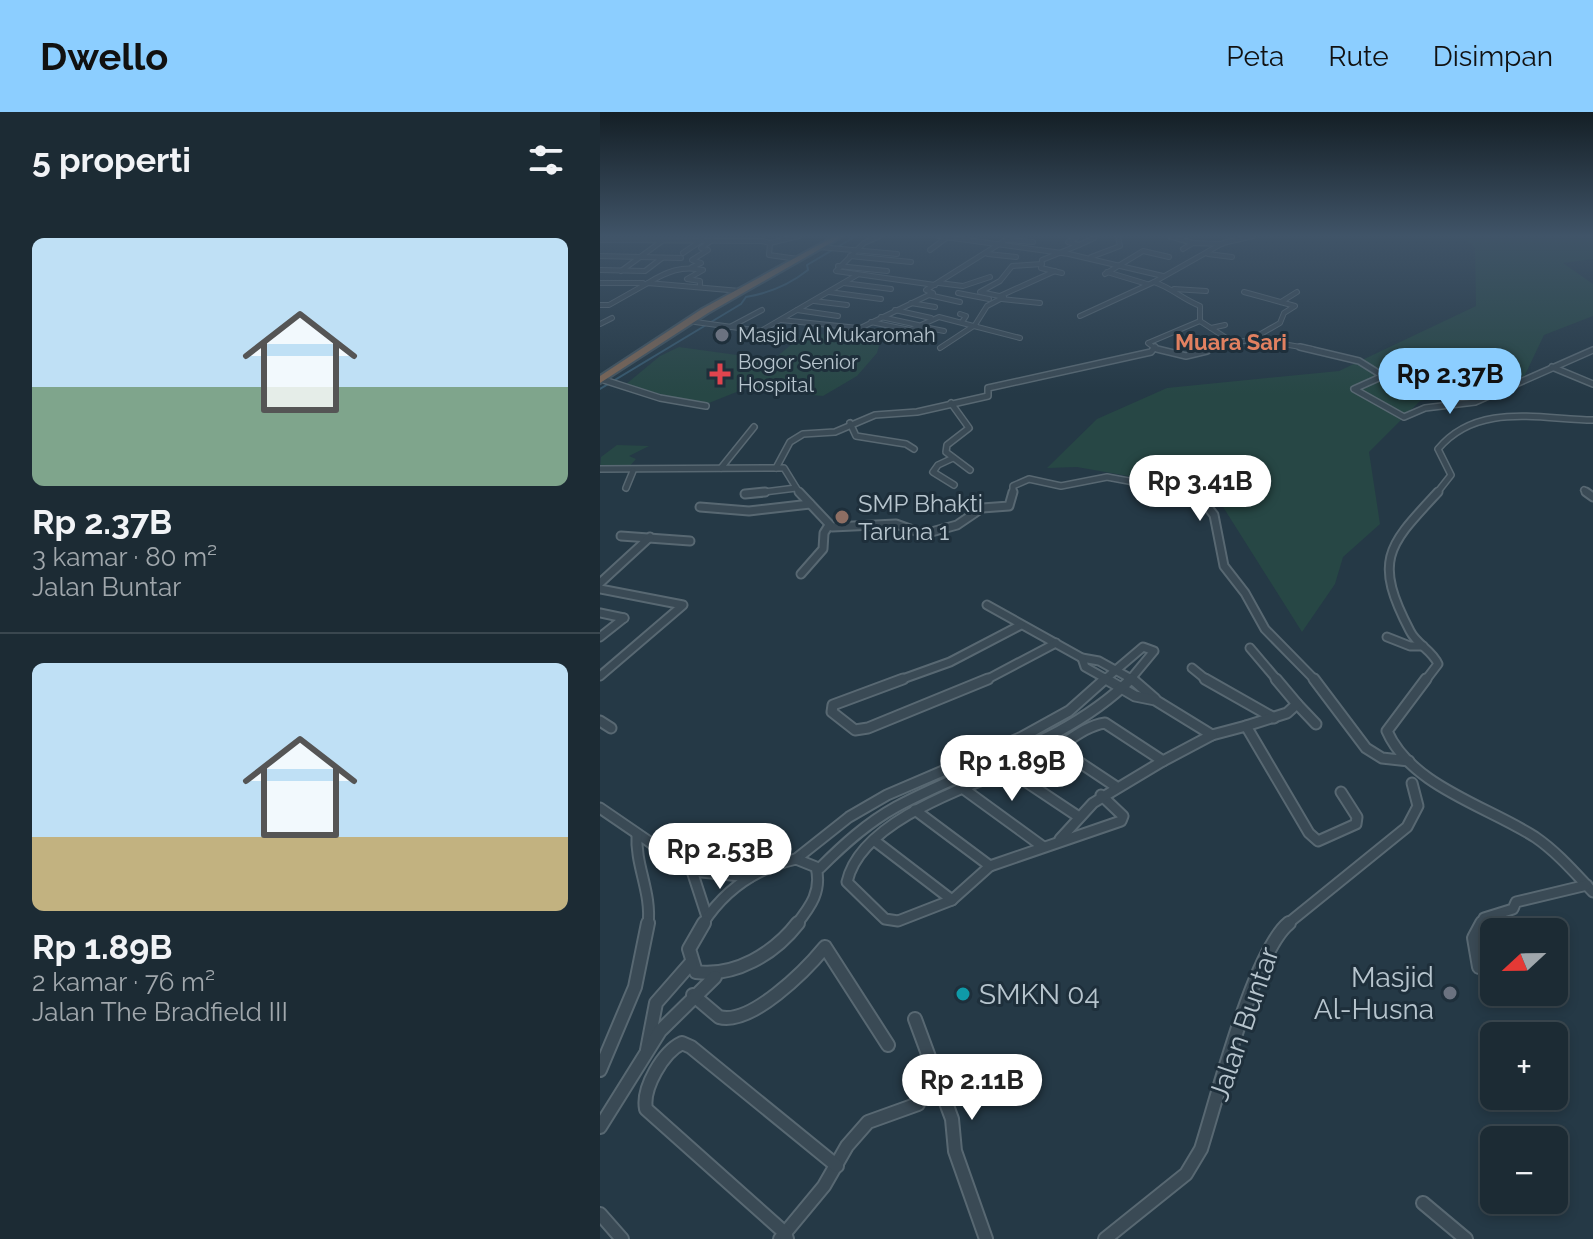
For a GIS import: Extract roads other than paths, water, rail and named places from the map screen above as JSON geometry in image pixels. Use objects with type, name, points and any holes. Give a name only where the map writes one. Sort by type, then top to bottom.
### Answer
[{"type":"highway","points":[[606,381],[688,321],[744,289]]},
{"type":"street","points":[[600,305],[611,305],[637,289]]},
{"type":"street","points":[[716,289],[740,291]]},
{"type":"street","points":[[688,321],[759,331],[834,289]]},
{"type":"street","points":[[850,333],[933,292],[926,290],[929,289]]},
{"type":"street","points":[[986,289],[980,292],[1000,299]]},
{"type":"street","points":[[940,348],[951,344],[954,340],[949,339],[975,325],[987,306],[1023,289]]},
{"type":"street","points":[[1080,316],[1139,289]]},
{"type":"street","points":[[1174,289],[1206,291]]},
{"type":"street","points":[[1174,289],[1179,297],[1201,306],[1200,321]]},
{"type":"street","points":[[829,292],[881,299]]},
{"type":"street","points":[[1244,292],[1295,306],[1284,313],[1278,324],[1252,339]]},
{"type":"street","points":[[1281,302],[1297,292]]},
{"type":"street","points":[[958,293],[978,299],[1040,303]]},
{"type":"street","points":[[928,295],[960,302]]},
{"type":"street","points":[[971,303],[978,299]]},
{"type":"street","points":[[813,301],[847,305]]},
{"type":"street","points":[[910,302],[935,307]]},
{"type":"street","points":[[600,315],[614,307]]},
{"type":"street","points":[[730,328],[762,310]]},
{"type":"street","points":[[796,310],[838,316]]},
{"type":"street","points":[[894,310],[962,322],[1002,336],[1020,338]]},
{"type":"street","points":[[960,314],[966,316],[962,322]]},
{"type":"street","points":[[880,317],[944,331]]},
{"type":"street","points":[[600,324],[612,318]]},
{"type":"street","points":[[870,322],[907,330],[931,318]]},
{"type":"street","points":[[780,320],[859,328]]},
{"type":"street","points":[[1200,321],[1232,342],[1252,339],[1359,361],[1383,376],[1354,389],[1401,417],[1475,402],[1593,350]]},
{"type":"street","points":[[1157,349],[1149,342],[1200,321]]},
{"type":"street","points":[[1211,328],[1225,325]]},
{"type":"street","points":[[776,468],[796,438],[810,432],[835,432],[850,423],[875,415],[913,413],[989,396],[988,388],[1157,349],[1186,356],[1207,351]]},
{"type":"street","points":[[1552,367],[1593,384]]},
{"type":"street","points":[[606,381],[660,398],[706,406]]},
{"type":"street","points":[[951,403],[969,428],[946,448],[953,458],[970,470]]},
{"type":"street","points":[[1590,888],[1538,839],[1468,802],[1414,764],[1390,741],[1387,731],[1436,669],[1437,660],[1410,632],[1389,558],[1394,541],[1442,490],[1451,475],[1438,449],[1455,430],[1471,422],[1521,415],[1552,420],[1593,420]]},
{"type":"street","points":[[850,423],[856,436],[906,444],[914,449]]},
{"type":"street","points":[[721,468],[754,427]]},
{"type":"street","points":[[953,458],[938,465],[933,472],[954,485]]},
{"type":"street","points":[[600,469],[776,468],[788,471],[796,488],[829,525],[842,528],[896,524],[924,534],[957,525],[982,508],[1009,506],[1013,502],[1013,486],[1029,479],[1061,486],[1107,477],[1194,490],[1208,502],[1214,515],[1224,566],[1245,593],[1265,629],[1316,681],[1366,748],[1382,758],[1414,764]]},
{"type":"street","points":[[626,488],[633,471]]},
{"type":"street","points":[[745,494],[796,488]]},
{"type":"street","points":[[1584,490],[1593,497]]},
{"type":"street","points":[[700,507],[749,511],[811,504]]},
{"type":"street","points":[[801,574],[823,549],[824,533],[829,525]]},
{"type":"street","points":[[621,536],[690,541]]},
{"type":"street","points":[[600,586],[650,537]]},
{"type":"street","points":[[600,586],[683,605],[600,676]]},
{"type":"street","points":[[987,605],[1082,658],[1096,657],[1116,672],[1147,688],[1155,700]]},
{"type":"street","points":[[600,613],[624,618],[600,637]]},
{"type":"street","points":[[1021,625],[950,662],[833,705],[832,712],[855,730],[868,728],[974,688],[1056,643]]},
{"type":"street","points":[[1387,637],[1410,646],[1423,646]]},
{"type":"street","points":[[600,1127],[625,1095],[647,1051],[693,995],[715,977],[728,974],[761,955],[792,929],[820,887],[820,868],[852,836],[889,811],[932,789],[1054,737],[1103,705],[1122,688],[1154,653],[1150,647],[1138,651],[1089,697],[1043,727],[923,777],[870,804],[796,859],[751,877],[726,895],[707,917],[689,949],[696,972],[715,977]]},
{"type":"street","points":[[1250,648],[1316,724]]},
{"type":"street","points":[[1082,658],[1082,665],[1135,696],[1155,700],[1212,735]]},
{"type":"street","points":[[1192,668],[1204,679],[1274,718]]},
{"type":"street","points":[[1060,840],[1076,815],[1115,786],[1212,735],[1274,718],[1297,704]]},
{"type":"street","points":[[600,721],[611,728]]},
{"type":"street","points":[[1101,795],[1117,807],[1123,816],[1121,821],[990,866],[952,900],[898,921],[885,919],[847,882],[861,854],[882,832],[915,810],[961,787],[1058,748],[1096,724],[1105,723],[1163,761]]},
{"type":"street","points":[[1246,726],[1313,838],[1327,840],[1356,824],[1357,817],[1341,792]]},
{"type":"street","points":[[1058,748],[1115,786]]},
{"type":"street","points":[[1007,769],[1076,815]]},
{"type":"street","name":"Jalan Buntar","points":[[1105,1239],[1186,1174],[1201,1149],[1261,962],[1277,932],[1407,827],[1418,806],[1412,783]]},
{"type":"street","points":[[961,787],[1042,846]]},
{"type":"street","points":[[600,808],[692,871],[751,877]]},
{"type":"street","points":[[915,810],[990,866]]},
{"type":"street","points":[[600,1070],[628,1010],[650,918],[649,896],[634,856],[637,834]]},
{"type":"street","points":[[875,841],[952,900]]},
{"type":"street","points":[[796,859],[807,860],[820,868]]},
{"type":"street","points":[[692,871],[707,917]]},
{"type":"street","points":[[1479,967],[1474,938],[1484,918],[1513,909],[1516,902],[1590,888]]},
{"type":"street","points":[[693,995],[717,1017],[738,1017],[770,997],[825,947],[888,1045]]},
{"type":"street","points":[[647,1051],[656,1003],[691,963]]},
{"type":"street","points":[[915,1019],[952,1119],[955,1151],[986,1239]]},
{"type":"street","points":[[837,1166],[691,1047],[682,1043],[676,1046],[646,1092],[643,1102],[646,1109],[784,1237],[837,1166],[847,1146],[868,1122],[918,1104]]},
{"type":"street","points":[[1423,1203],[1466,1239]]},
{"type":"street","points":[[600,1214],[622,1239]]},
{"type":"waterway","points":[[600,389],[741,304],[746,297],[776,289]]},
{"type":"place","name":"Masjid Al Mukaromah","points":[[722,335]]},
{"type":"place","name":"Bogor Senior Hospital","points":[[720,374]]},
{"type":"place","name":"SMP Bhakti Taruna 1","points":[[842,517]]},
{"type":"place","name":"Masjid Al-Husna","points":[[1450,993]]},
{"type":"place","name":"SMKN 04","points":[[963,994]]},
{"type":"district","name":"Muara Sari","points":[[1231,342]]}]
